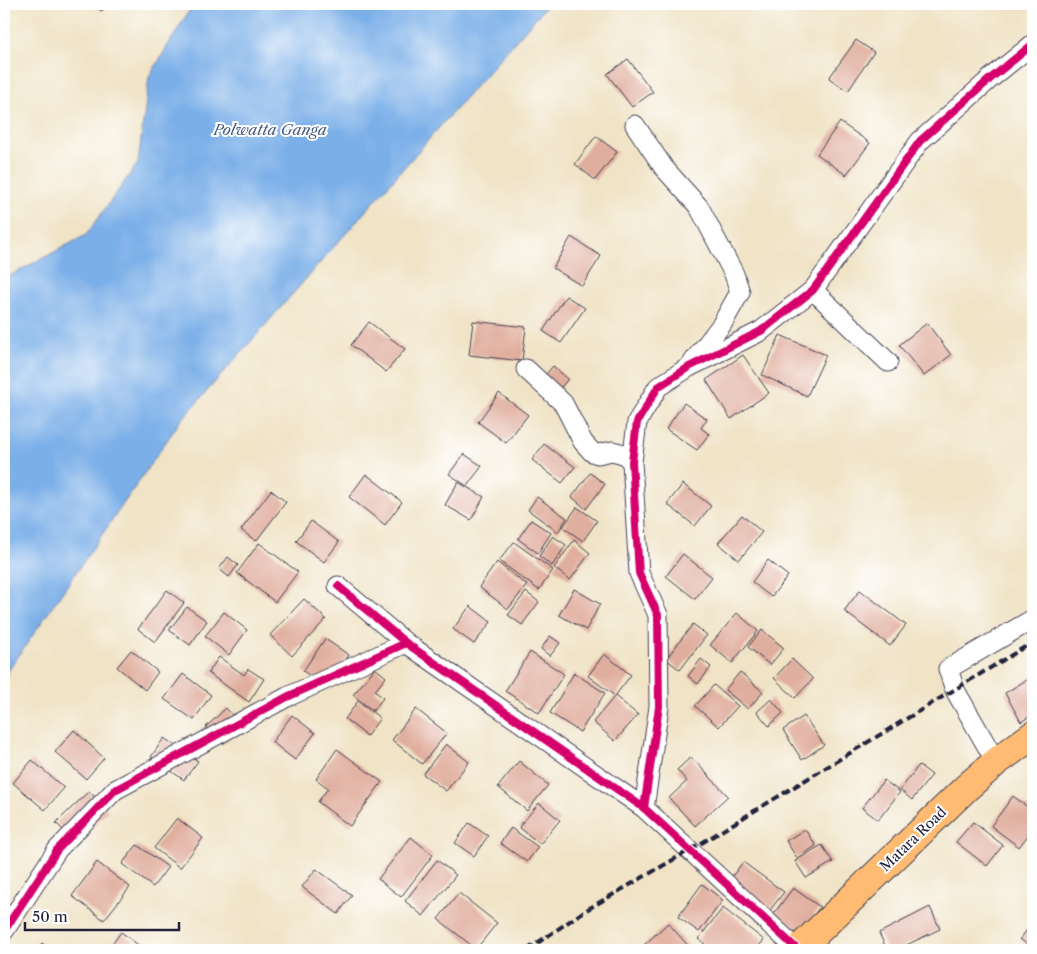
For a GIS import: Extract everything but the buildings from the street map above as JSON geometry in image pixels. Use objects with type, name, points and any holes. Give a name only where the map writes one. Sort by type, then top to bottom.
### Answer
[{"type":"highway","name":"Matara Road","points":[[798,950],[926,825],[996,762],[1033,735]]},
{"type":"street","points":[[644,808],[659,707],[658,615],[639,573],[632,462],[637,422],[658,387],[689,367],[761,331],[813,290],[920,141],[1033,44]]},
{"type":"street","points":[[635,125],[664,168],[698,207],[734,274],[740,292],[722,324],[689,367]]},
{"type":"street","points":[[813,290],[888,362]]},
{"type":"street","points":[[526,369],[563,403],[583,442],[592,452],[598,454],[612,451],[624,454],[632,462]]},
{"type":"street","points":[[338,586],[406,642],[644,808],[798,950]]},
{"type":"street","points":[[996,762],[955,690],[948,669],[1033,619]]},
{"type":"street","points":[[4,931],[57,850],[115,790],[286,696],[406,642]]},
{"type":"water","name":"Polwatta Ganga","points":[[193,4],[548,4],[179,423],[4,677],[4,279],[86,235],[138,163],[149,77]]},
{"type":"railway","points":[[527,950],[583,912],[690,850],[1033,642]]},
{"type":"cycle path","points":[[644,808],[659,707],[658,615],[639,573],[632,462],[637,422],[658,387],[689,367],[761,331],[813,290],[920,141],[1033,44]]},
{"type":"cycle path","points":[[338,586],[406,643],[644,808],[798,950]]},
{"type":"cycle path","points":[[4,931],[57,850],[115,790],[287,697],[406,643]]}]
